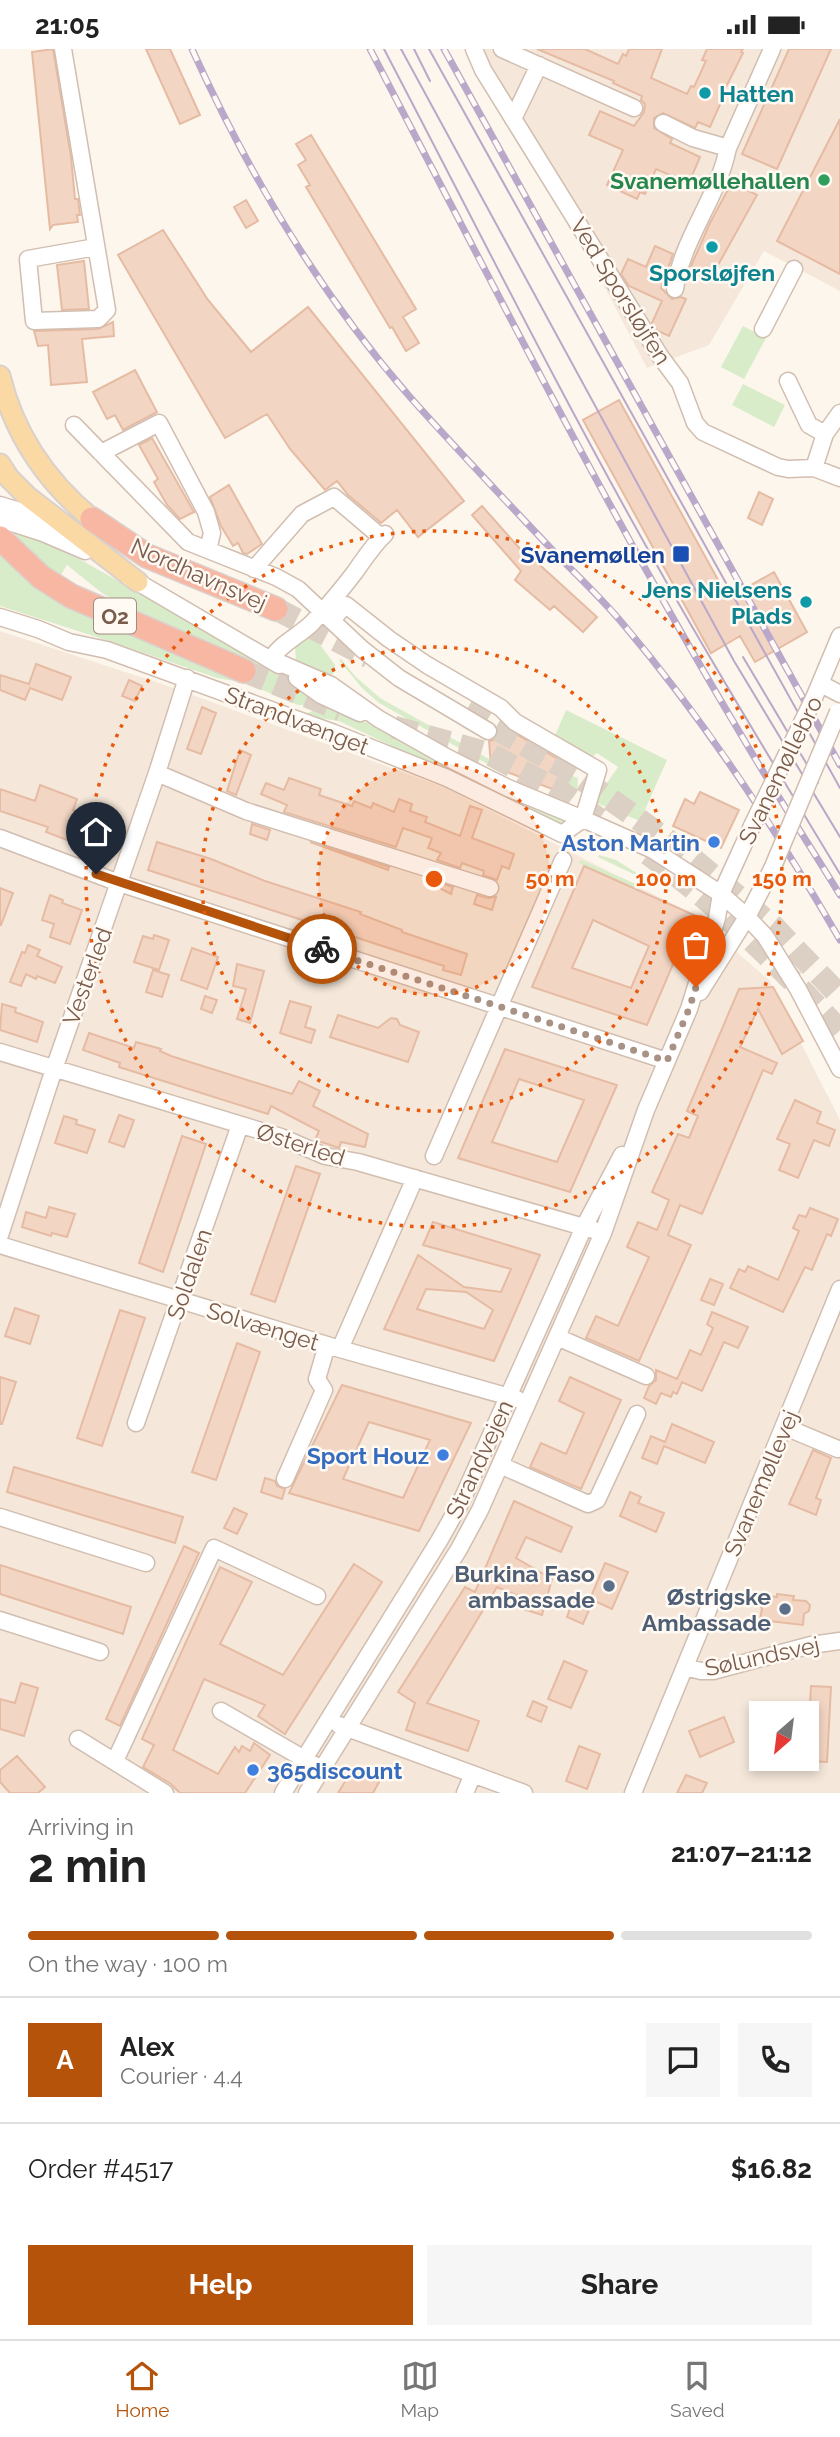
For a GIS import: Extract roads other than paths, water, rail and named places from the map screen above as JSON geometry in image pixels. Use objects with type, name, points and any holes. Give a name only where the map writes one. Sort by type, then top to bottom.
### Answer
[{"type":"highway","name":"Nordhavnsvej","points":[[92,519],[147,556],[276,609]]},
{"type":"highway","name":"O2","points":[[0,538],[41,577],[71,596],[243,671]]},
{"type":"main road","name":"Nordhavnsvej","points":[[0,376],[25,443],[43,470],[70,501],[92,519]]},
{"type":"main road","points":[[0,464],[9,478],[27,496],[138,582]]},
{"type":"street","points":[[63,49],[107,310],[98,319],[34,321],[28,260],[96,247]]},
{"type":"street","name":"Ved Sporsløjfen","points":[[474,49],[483,70],[513,119],[660,356],[680,383],[695,423],[703,432],[778,467],[814,468],[840,478]]},
{"type":"street","points":[[502,49],[634,108]]},
{"type":"street","points":[[676,289],[681,263],[772,49]]},
{"type":"street","points":[[513,119],[539,65]]},
{"type":"street","points":[[663,123],[694,138],[728,148]]},
{"type":"street","points":[[763,329],[794,269]]},
{"type":"street","points":[[788,381],[809,425],[825,434]]},
{"type":"street","points":[[814,468],[825,434],[840,414]]},
{"type":"street","points":[[101,453],[159,423],[206,512],[212,533],[208,550]]},
{"type":"street","points":[[74,425],[188,542],[298,589],[399,678],[488,731]]},
{"type":"street","points":[[254,569],[302,514],[334,497],[383,535],[374,543],[327,616]]},
{"type":"street","name":"Strandvænget","points":[[0,505],[29,513],[56,528],[85,551]]},
{"type":"street","name":"Strandvænget","points":[[0,519],[85,551],[271,659],[321,695],[379,719],[508,788],[653,851],[721,894],[765,936],[798,989],[840,1069]]},
{"type":"street","points":[[271,659],[276,650],[310,625],[346,605],[417,658],[501,708],[515,722],[598,770],[583,819]]},
{"type":"street","name":"Strandvænget","points":[[0,617],[69,642],[107,650],[334,733],[447,778],[562,834],[583,819]]},
{"type":"street","name":"Svanemøllebro","points":[[721,894],[817,691],[840,636]]},
{"type":"street","name":"Vesterled","points":[[0,1235],[54,1069],[158,773],[187,678]]},
{"type":"street","points":[[817,691],[840,694]]},
{"type":"street","name":"Svanemøllebro","points":[[747,917],[772,869],[839,709]]},
{"type":"street","points":[[158,773],[246,811],[490,888]]},
{"type":"street","points":[[0,838],[120,883],[667,1061]]},
{"type":"street","points":[[434,1156],[563,860]]},
{"type":"street","name":"Strandvejen","points":[[307,1793],[459,1549],[480,1510],[603,1233],[646,1110],[689,1009],[717,918],[721,894]]},
{"type":"street","name":"Strandvejen","points":[[689,1009],[747,917]]},
{"type":"street","name":"Østerled","points":[[0,1052],[281,1137],[325,1157],[358,1162],[603,1233]]},
{"type":"street","name":"Strandvejen","points":[[283,1793],[461,1502],[584,1227],[646,1110]]},
{"type":"street","name":"Soldalen","points":[[136,1423],[240,1125]]},
{"type":"street","points":[[285,1479],[324,1391],[317,1379],[415,1178]]},
{"type":"street","name":"Solvænget","points":[[0,1245],[333,1347],[527,1402]]},
{"type":"street","name":"Svanemøllevej","points":[[633,1793],[840,1289]]},
{"type":"street","points":[[557,1337],[646,1376]]},
{"type":"street","points":[[500,1465],[588,1504],[597,1500],[637,1414]]},
{"type":"street","points":[[785,1427],[838,1449]]},
{"type":"street","points":[[0,1517],[146,1563]]},
{"type":"street","points":[[116,1761],[214,1548],[317,1596]]},
{"type":"street","points":[[0,1620],[100,1652]]},
{"type":"street","name":"Sølundsvej","points":[[685,1667],[713,1671],[811,1645],[840,1641]]},
{"type":"street","points":[[221,1711],[321,1769]]},
{"type":"street","points":[[327,1721],[524,1793]]},
{"type":"street","points":[[78,1739],[165,1793]]},
{"type":"street","points":[[465,1793],[473,1774]]},
{"type":"tunnel","points":[[276,609],[369,657]]},
{"type":"tunnel","points":[[244,671],[341,710]]},
{"type":"tunnel","points":[[466,711],[575,774],[687,854],[774,927],[840,996]]},
{"type":"tunnel","points":[[394,727],[490,754],[562,793],[603,822]]},
{"type":"tunnel","points":[[648,854],[700,894],[748,938],[840,1031]]},
{"type":"tram line","points":[[384,49],[623,505],[703,646],[840,874]]},
{"type":"tram line","points":[[401,49],[734,661],[840,837]]},
{"type":"tram line","points":[[414,49],[430,81]]},
{"type":"tram line","points":[[429,49],[840,788]]},
{"type":"tram line","points":[[743,657],[818,783]]},
{"type":"railway","points":[[192,49],[262,186],[288,231],[346,317],[410,397],[608,606],[654,661],[739,777],[840,940]]},
{"type":"railway","points":[[370,49],[550,394],[643,564],[752,754],[840,895]]},
{"type":"railway","points":[[444,49],[840,765]]},
{"type":"place","name":"Hatten","points":[[705,93]]},
{"type":"place","name":"Svanemøllehallen","points":[[824,180]]},
{"type":"place","name":"Sporsløjfen","points":[[712,247]]},
{"type":"place","name":"Svanemøllen","points":[[681,554]]},
{"type":"place","name":"Jens Nielsens Plads","points":[[806,602]]},
{"type":"place","name":"Aston Martin","points":[[714,842]]},
{"type":"place","name":"Sport Houz","points":[[443,1455]]},
{"type":"place","name":"Burkina Faso ambassade","points":[[609,1586]]},
{"type":"place","name":"Østrigske Ambassade","points":[[785,1609]]},
{"type":"place","name":"365discount","points":[[253,1770]]}]
